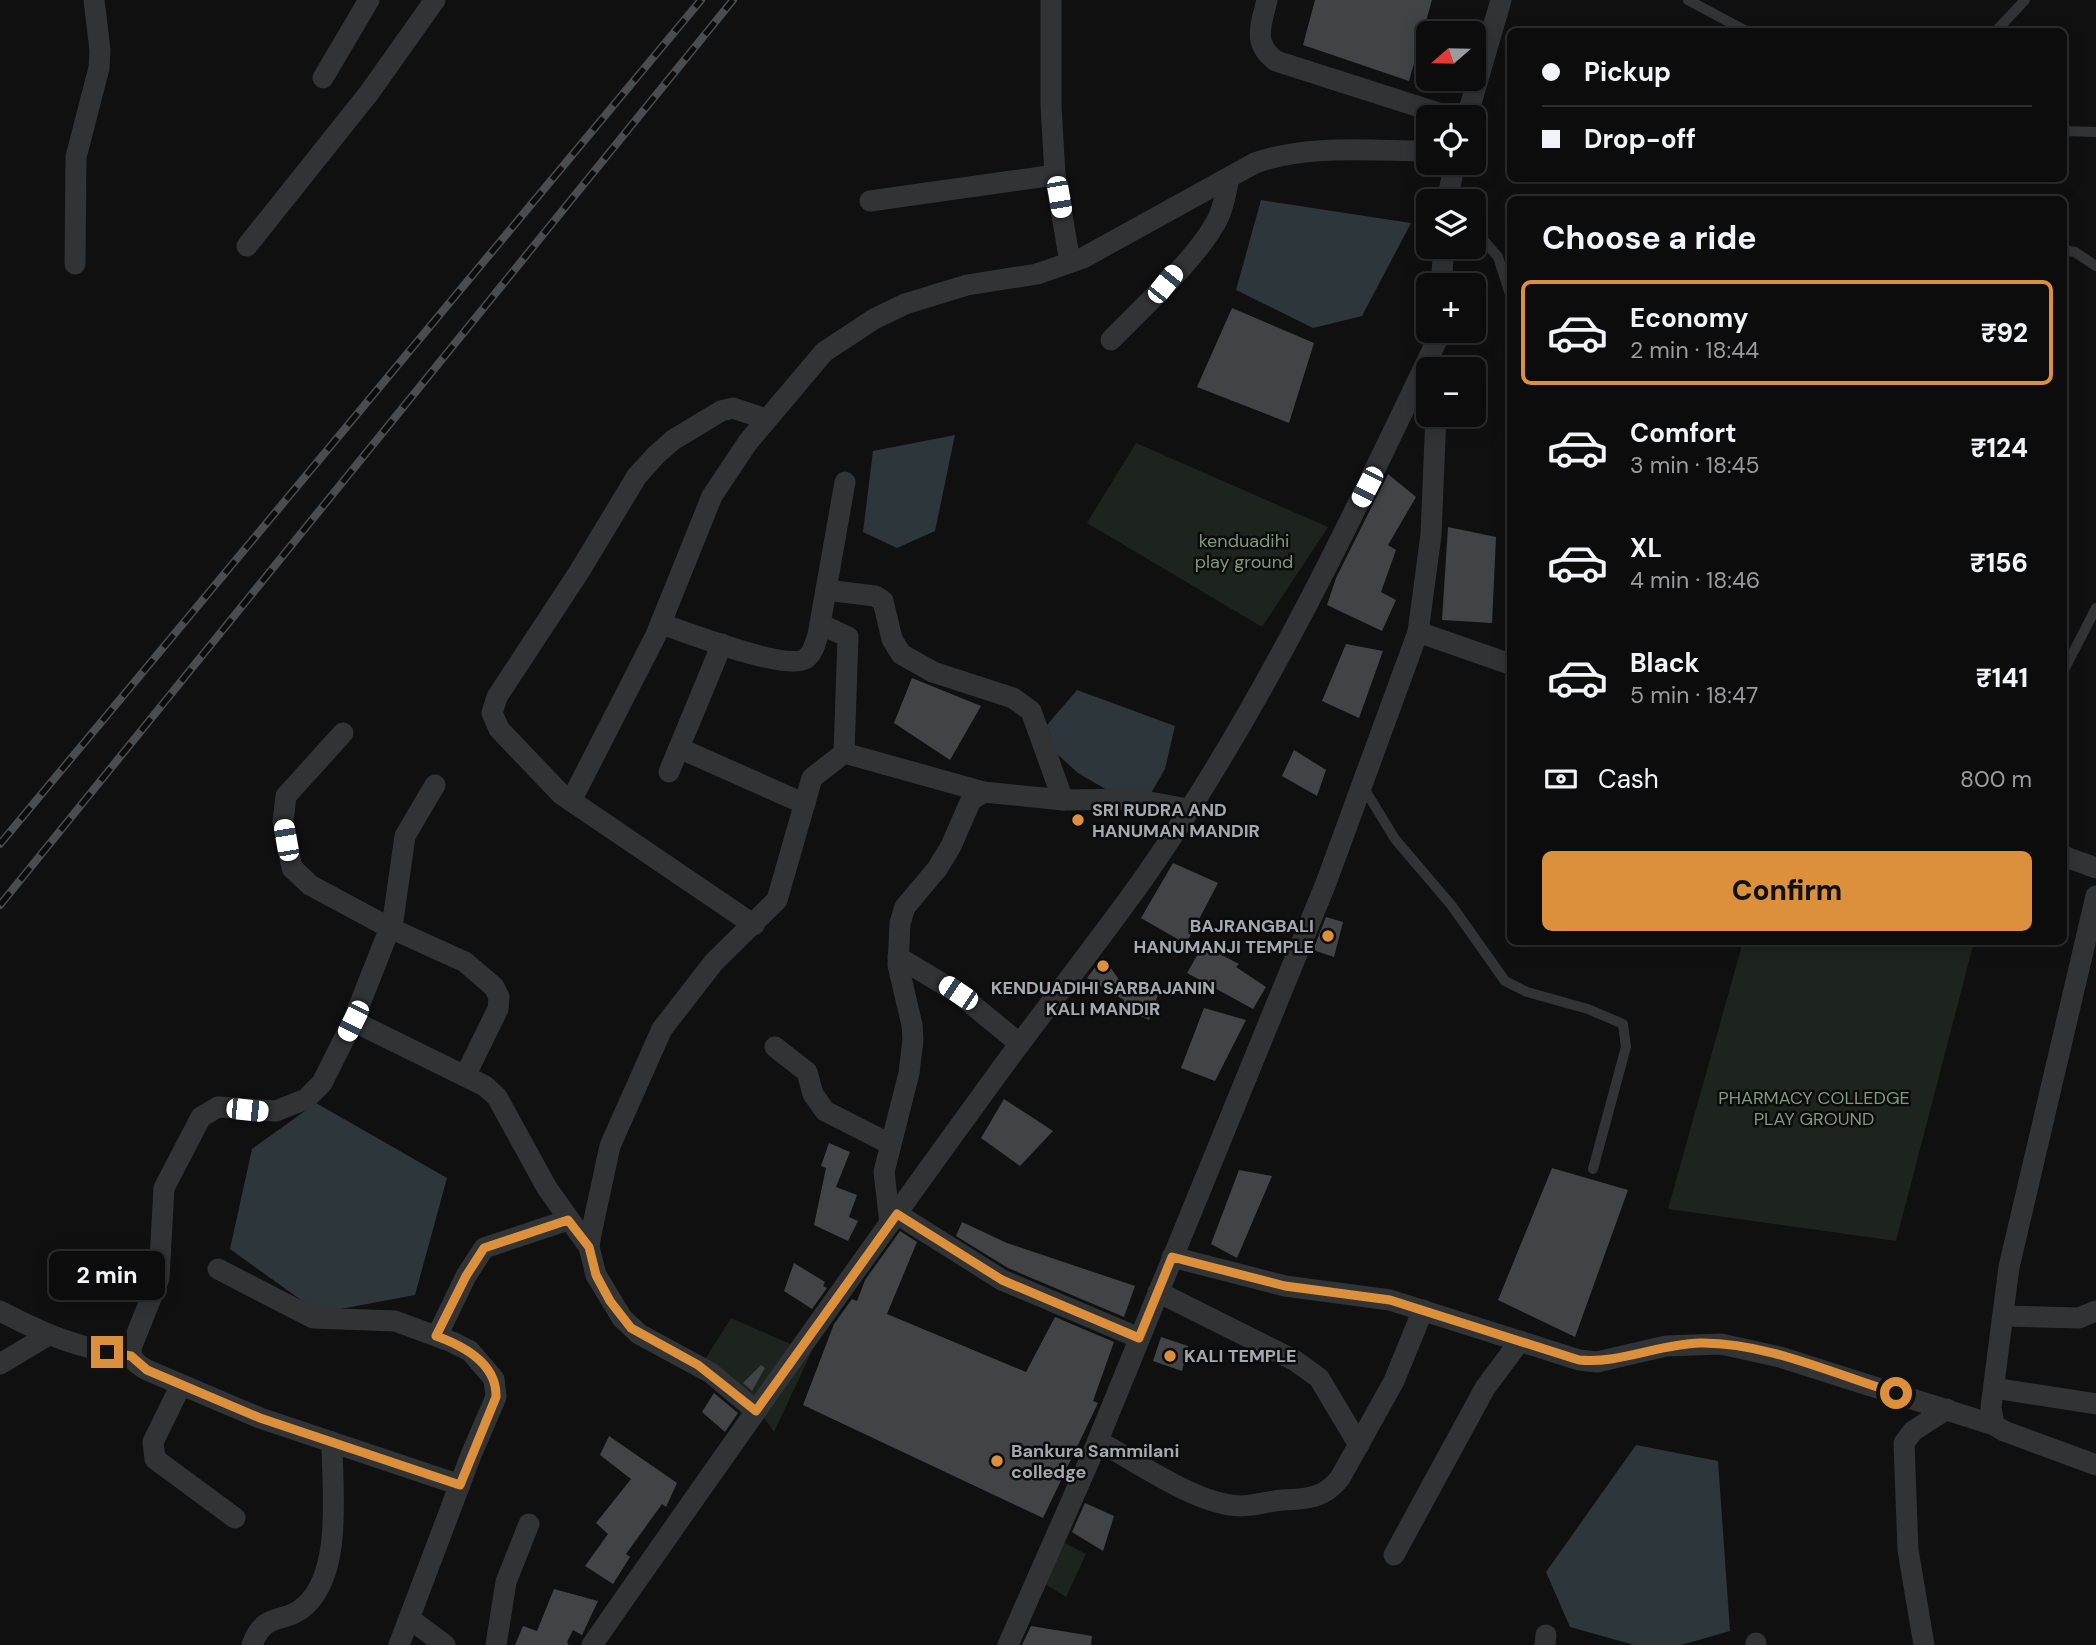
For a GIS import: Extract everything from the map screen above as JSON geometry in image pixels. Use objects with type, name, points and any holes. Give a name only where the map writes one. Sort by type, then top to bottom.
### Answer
[{"type":"street","points":[[75,264],[76,157],[99,68],[100,50],[94,0]]},
{"type":"street","points":[[323,78],[369,0]]},
{"type":"street","points":[[247,246],[369,93],[435,0]]},
{"type":"street","points":[[1052,0],[1051,105],[1055,175],[1070,262]]},
{"type":"street","points":[[1267,0],[1260,40],[1264,52],[1276,61],[1416,106]]},
{"type":"street","points":[[1470,105],[1501,0]]},
{"type":"street","points":[[571,801],[661,624],[712,496],[766,419],[824,352],[874,319],[905,304],[967,285],[1037,274],[1070,262],[1125,236],[1255,163],[1276,156],[1303,152],[1416,150]]},
{"type":"street","points":[[870,201],[1055,175]]},
{"type":"street","points":[[1111,340],[1165,284],[1207,233],[1219,216],[1229,179]]},
{"type":"street","points":[[592,1645],[893,1219],[1155,862],[1246,715],[1313,592],[1434,343]]},
{"type":"street","points":[[754,925],[571,801],[493,720],[498,696],[579,572],[637,476],[656,455],[673,440],[722,411],[733,408],[766,419]]},
{"type":"street","points":[[1008,1645],[1098,1441],[1326,883],[1418,632],[1431,535],[1436,427]]},
{"type":"street","points":[[661,624],[789,663],[804,659],[813,650],[820,624],[845,482]]},
{"type":"street","points":[[826,590],[875,596],[883,601],[895,647],[916,664],[1023,703],[1035,719],[1063,800]]},
{"type":"street","points":[[589,1247],[610,1146],[657,1038],[676,1007],[714,961],[778,900],[813,778],[844,753],[848,637],[820,624]]},
{"type":"street","points":[[1418,632],[1507,663]]},
{"type":"street","points":[[669,772],[722,644]]},
{"type":"street","points":[[343,733],[286,796],[283,822],[292,868],[310,885],[390,928],[464,962],[485,977],[499,997],[498,1009],[465,1076]]},
{"type":"street","points":[[679,748],[805,804]]},
{"type":"street","points":[[844,753],[984,792],[1063,800],[1133,799],[1188,809]]},
{"type":"street","points":[[131,1356],[131,1349],[159,1278],[164,1188],[201,1117],[218,1107],[276,1111],[306,1099],[322,1083],[353,1021],[390,928],[397,907],[400,850],[405,835],[435,785]]},
{"type":"street","points":[[984,792],[971,800],[937,869],[905,908],[900,922],[898,957],[913,1041],[907,1083],[890,1143],[883,1187],[893,1219],[1002,1280],[1139,1338]]},
{"type":"street","points":[[2067,857],[2096,868]]},
{"type":"street","points":[[1994,1425],[1991,1407],[2009,1267],[2096,897]]},
{"type":"street","points":[[898,957],[958,993],[1020,1044]]},
{"type":"street","points":[[353,1021],[485,1086],[506,1109],[568,1220],[589,1247],[596,1275],[610,1301],[631,1328],[698,1365],[756,1411]]},
{"type":"street","points":[[775,1047],[807,1072],[813,1094],[825,1111],[890,1143]]},
{"type":"street","points":[[436,1336],[466,1276],[484,1248],[568,1220]]},
{"type":"street","points":[[1172,1257],[1285,1286],[1364,1294],[1579,1360],[1597,1362],[1666,1346],[1721,1343],[1780,1357],[1947,1409],[2096,1465]]},
{"type":"street","points":[[218,1269],[313,1318],[395,1321],[436,1336],[470,1351],[488,1371],[497,1387],[496,1397],[399,1645]]},
{"type":"street","points":[[1158,1292],[1272,1348],[1319,1378],[1359,1445]]},
{"type":"street","points":[[1098,1441],[1202,1497],[1241,1506],[1320,1496],[1336,1483],[1359,1445],[1394,1381],[1423,1310]]},
{"type":"street","points":[[0,1311],[47,1336],[83,1349],[131,1356],[147,1370],[260,1418],[460,1485]]},
{"type":"street","points":[[2003,1316],[2079,1318],[2096,1311]]},
{"type":"street","points":[[0,1364],[47,1336]]},
{"type":"street","points":[[1394,1555],[1485,1388],[1520,1341]]},
{"type":"street","points":[[181,1385],[153,1442],[155,1460],[235,1518]]},
{"type":"street","points":[[1994,1388],[2096,1404]]},
{"type":"street","points":[[1924,1645],[1908,1550],[1904,1443],[1913,1431],[1947,1409]]},
{"type":"street","points":[[252,1645],[258,1629],[265,1623],[305,1607],[325,1577],[330,1558],[332,1442]]},
{"type":"street","points":[[496,1645],[506,1582],[529,1524]]},
{"type":"street","points":[[410,1619],[445,1645]]},
{"type":"lane","points":[[1688,0],[1740,28]]},
{"type":"lane","points":[[1999,28],[2025,0]]},
{"type":"lane","points":[[2067,131],[2096,132]]},
{"type":"lane","points":[[1486,243],[1498,257],[1507,284]]},
{"type":"lane","points":[[2067,251],[2075,252],[2096,265]]},
{"type":"lane","points":[[2067,664],[2096,608]]},
{"type":"lane","points":[[1362,785],[1395,839],[1452,906],[1505,981],[1527,992],[1588,1009],[1623,1024],[1626,1047],[1593,1169]]},
{"type":"green space","name":"kenduadihi play ground","points":[[1136,443],[1328,527],[1262,627],[1087,523]]},
{"type":"green space","name":"PHARMACY COLLEDGE PLAY GROUND","points":[[1742,945],[1973,945],[1896,1241],[1668,1209]]},
{"type":"green space","points":[[731,1318],[811,1353],[774,1432],[754,1403],[704,1361]]},
{"type":"green space","points":[[1059,1540],[1086,1554],[1066,1597],[1042,1582]]},
{"type":"shaded area","points":[[1261,200],[1411,223],[1362,316],[1313,328],[1236,290]]},
{"type":"shaded area","points":[[955,435],[935,531],[897,548],[863,532],[873,451]]},
{"type":"shaded area","points":[[1077,690],[1175,726],[1165,769],[1151,793],[1107,790],[1078,773],[1056,753],[1047,725]]},
{"type":"shaded area","points":[[316,1103],[447,1178],[415,1295],[319,1313],[230,1249],[252,1149]]},
{"type":"shaded area","points":[[1636,1445],[1718,1461],[1730,1631],[1681,1645],[1634,1645],[1570,1627],[1546,1572]]},
{"type":"building","points":[[1315,0],[1432,0],[1426,21],[1416,21],[1416,56],[1409,81],[1303,45]]},
{"type":"building","points":[[1232,308],[1314,343],[1289,423],[1197,387]]},
{"type":"building","points":[[1388,474],[1416,497],[1388,545],[1396,550],[1381,592],[1396,600],[1382,631],[1327,605],[1336,578]]},
{"type":"building","points":[[1448,527],[1496,537],[1492,623],[1442,620]]},
{"type":"building","points":[[1346,644],[1383,651],[1359,718],[1322,701]]},
{"type":"building","points":[[912,678],[981,706],[950,760],[894,723]]},
{"type":"building","points":[[1294,750],[1326,770],[1317,796],[1282,776]]},
{"type":"building","points":[[1173,863],[1218,883],[1186,944],[1141,918]]},
{"type":"building","name":"BAJRANGBALI HANUMANJI TEMPLE","points":[[1326,917],[1343,922],[1334,957],[1313,950]]},
{"type":"building","points":[[1203,945],[1239,964],[1236,967],[1266,987],[1253,1009],[1187,973]]},
{"type":"building","points":[[1103,957],[1122,984],[1158,995],[1149,1020],[1122,1007],[1124,1000],[1087,978]]},
{"type":"building","points":[[1204,1008],[1246,1020],[1215,1081],[1181,1068]]},
{"type":"building","points":[[1004,1099],[1053,1131],[1020,1166],[981,1138]]},
{"type":"building","points":[[829,1143],[850,1152],[836,1187],[857,1195],[849,1217],[858,1221],[848,1241],[814,1225],[826,1168],[821,1166]]},
{"type":"building","points":[[1552,1168],[1628,1190],[1575,1337],[1498,1300]]},
{"type":"building","points":[[1239,1170],[1272,1176],[1237,1258],[1211,1244]]},
{"type":"building","points":[[962,1222],[1007,1243],[1135,1286],[1124,1317],[1008,1268],[956,1236]]},
{"type":"building","name":"Bankura Sammilani colledge","points":[[900,1231],[917,1242],[887,1314],[1026,1372],[1055,1317],[1114,1342],[1093,1401],[1098,1403],[1043,1518],[803,1405],[834,1324],[852,1299],[857,1301],[865,1280]]},
{"type":"building","points":[[794,1263],[825,1282],[823,1286],[827,1288],[812,1309],[784,1291]]},
{"type":"building","name":"KALI TEMPLE","points":[[1161,1337],[1188,1346],[1182,1371],[1153,1361]]},
{"type":"building","points":[[761,1365],[765,1368],[752,1391],[743,1383]]},
{"type":"building","points":[[714,1393],[738,1413],[725,1432],[702,1412]]},
{"type":"building","points":[[609,1436],[677,1483],[666,1507],[662,1504],[626,1554],[630,1557],[613,1584],[585,1566],[608,1534],[596,1523],[631,1479],[600,1455]]},
{"type":"building","points":[[1085,1503],[1114,1516],[1103,1551],[1072,1532]]},
{"type":"building","points":[[554,1589],[598,1601],[582,1635],[573,1630],[567,1642],[569,1645],[515,1645],[523,1626],[537,1631]]},
{"type":"building","points":[[1031,1626],[1092,1636],[1091,1645],[1022,1645]]},
{"type":"railway","points":[[0,844],[701,0]]},
{"type":"railway","points":[[0,905],[733,0]]},
{"type":"place","name":"SRI RUDRA AND HANUMAN MANDIR","points":[[1078,820]]},
{"type":"place","name":"BAJRANGBALI HANUMANJI TEMPLE","points":[[1328,936]]},
{"type":"place","name":"KENDUADIHI SARBAJANIN KALI MANDIR","points":[[1103,966]]},
{"type":"place","name":"KALI TEMPLE","points":[[1170,1356]]},
{"type":"place","name":"Bankura Sammilani colledge","points":[[997,1461]]},
{"type":"route","points":[[107,1352],[131,1356],[147,1370],[260,1418],[460,1485],[496,1397],[497,1387],[488,1371],[470,1351],[436,1336],[466,1276],[484,1248],[568,1220],[589,1247],[596,1275],[610,1301],[631,1328],[711,1373],[756,1411],[897,1214],[1002,1280],[1139,1338],[1172,1257],[1285,1286],[1364,1294],[1390,1300],[1579,1360],[1597,1362],[1666,1346],[1721,1343],[1780,1357],[1896,1393]]}]
